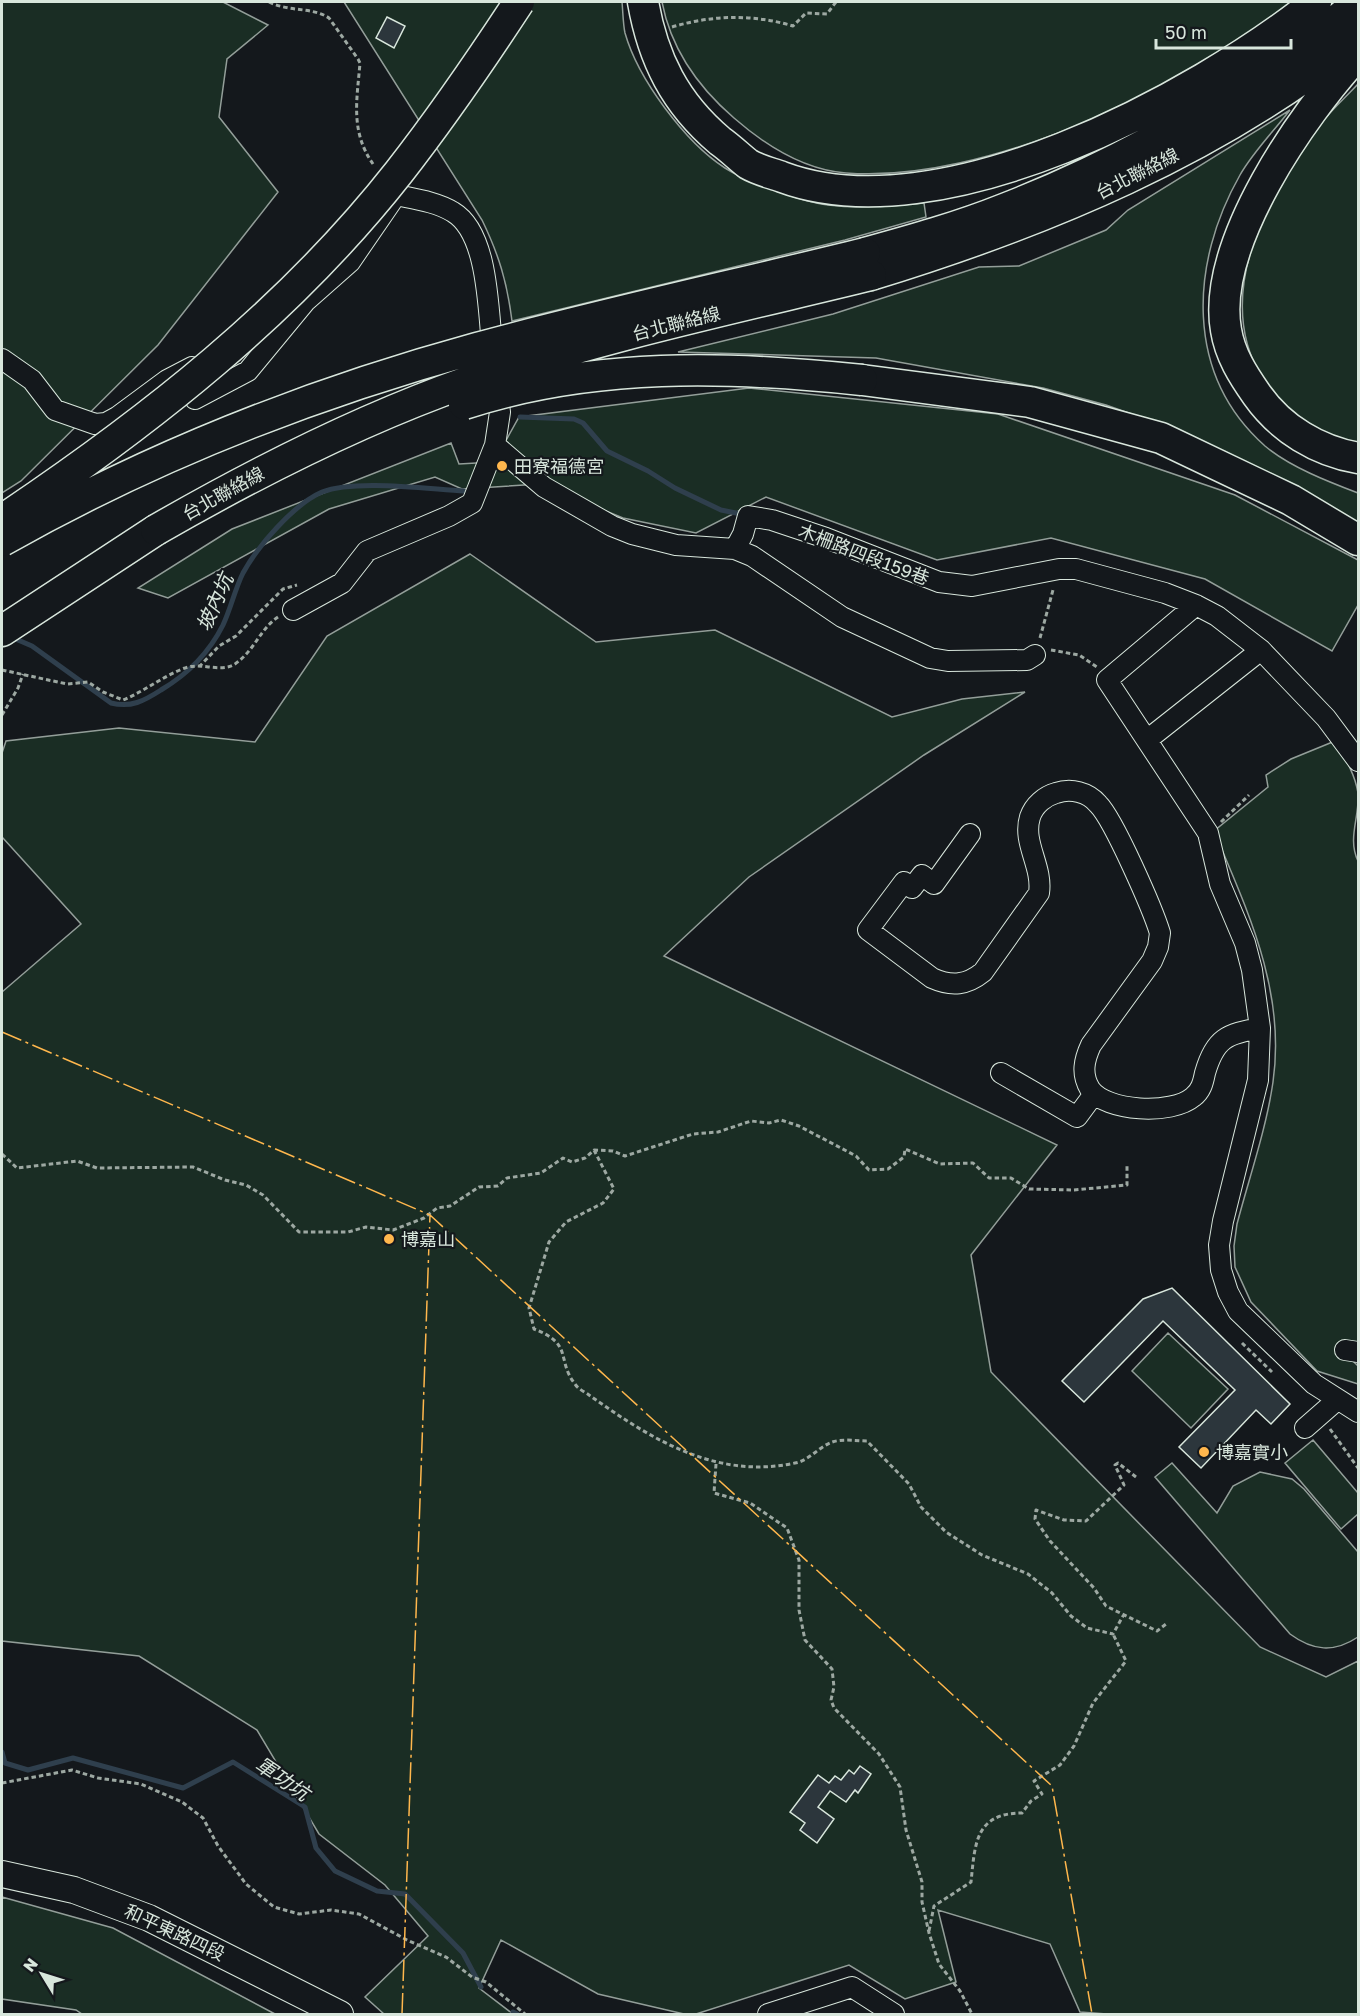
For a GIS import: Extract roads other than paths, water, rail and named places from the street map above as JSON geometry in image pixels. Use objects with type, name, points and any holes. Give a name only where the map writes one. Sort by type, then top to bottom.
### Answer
[{"type":"highway","points":[[2,520],[110,445],[178,393],[246,333],[318,263],[398,173],[519,2]]},
{"type":"highway","points":[[643,2],[649,34],[670,86],[704,127],[750,165],[800,184],[856,193],[909,189],[968,178],[1048,153],[1133,116],[1207,78],[1275,34],[1316,2]]},
{"type":"highway","name":"台北聯絡線","points":[[2,541],[109,486],[200,445],[295,406],[377,378],[476,348],[868,264],[943,231],[1004,209],[1096,170],[1190,120],[1275,66],[1359,3]]},
{"type":"highway","name":"台北聯絡線","points":[[2,631],[156,530],[296,454],[466,383],[868,264],[1017,226],[1130,177],[1249,115],[1359,37]]},
{"type":"highway","points":[[1359,54],[1309,113],[1276,165],[1234,255],[1224,299],[1226,330],[1239,369],[1268,410],[1303,439],[1343,456],[1359,458]]},
{"type":"highway","points":[[156,530],[291,467],[396,426],[482,398],[561,380],[641,371],[718,370],[792,372],[1030,402],[1161,438],[1291,500],[1358,539]]},
{"type":"main road","name":"和平東路四段","points":[[2,1874],[74,1890],[149,1918],[340,2014]]},
{"type":"street","points":[[195,399],[248,371],[307,300],[350,262],[396,195],[433,203],[453,212],[463,220],[477,244],[500,412],[495,445],[472,503],[449,516],[367,551],[342,583],[293,610]]},
{"type":"street","points":[[2,359],[32,380],[55,410],[95,424],[106,423],[176,375],[229,352],[269,316],[307,300]]},
{"type":"street","points":[[495,445],[544,487],[612,526],[632,534],[676,545],[735,549],[752,556],[842,617],[930,658],[948,661],[1026,660],[1035,655]]},
{"type":"street","name":"木柵路四段159巷","points":[[735,549],[743,534],[748,516],[772,520],[826,538],[939,582],[972,586],[1059,569],[1094,572],[1196,605],[1217,616],[1261,650],[1326,718],[1359,761]]},
{"type":"street","points":[[1196,605],[1107,680],[1208,833],[1220,884],[1245,942],[1252,970],[1260,1029],[1258,1080],[1223,1221],[1219,1245],[1221,1270],[1228,1292],[1238,1311],[1314,1384],[1359,1412]]},
{"type":"street","points":[[1147,740],[1261,650]]},
{"type":"street","points":[[970,834],[934,884],[922,875],[912,888],[904,882],[868,930],[944,984],[958,985],[972,981],[984,972],[1039,893],[1041,881],[1028,835],[1031,814],[1039,802],[1050,795],[1075,791],[1087,795],[1106,814],[1160,933],[1158,947],[1152,961],[1091,1045],[1085,1059],[1087,1084],[1094,1094],[1114,1106],[1169,1108],[1182,1104],[1194,1096],[1202,1086],[1209,1060],[1221,1041],[1232,1034],[1260,1029]]},
{"type":"street","points":[[1001,1073],[1077,1117],[1094,1094]]},
{"type":"street","points":[[1305,1428],[1337,1400]]},
{"type":"street","points":[[768,2014],[852,1987],[894,2014]]},
{"type":"waterway","name":"坡內坑","points":[[520,417],[574,419],[583,423],[607,451],[721,510],[741,514]]},
{"type":"waterway","name":"坡內坑","points":[[11,637],[32,646],[111,703],[125,705],[137,702],[171,684],[204,654],[223,625],[240,579],[249,563],[277,527],[311,498],[336,488],[372,485],[464,491]]},
{"type":"waterway","name":"軍功坑","points":[[2,1752],[5,1763],[28,1770],[73,1758],[183,1788],[233,1762],[305,1807],[316,1848],[335,1871],[377,1891],[405,1894],[463,1953],[481,1987]]},
{"type":"waterway","name":"軍功坑","points":[[513,2012],[517,2014]]},
{"type":"place","name":"田寮福德宮","points":[[502,466]]},
{"type":"place","name":"博嘉山","points":[[389,1239]]},
{"type":"place","name":"博嘉實小","points":[[1204,1452]]}]
